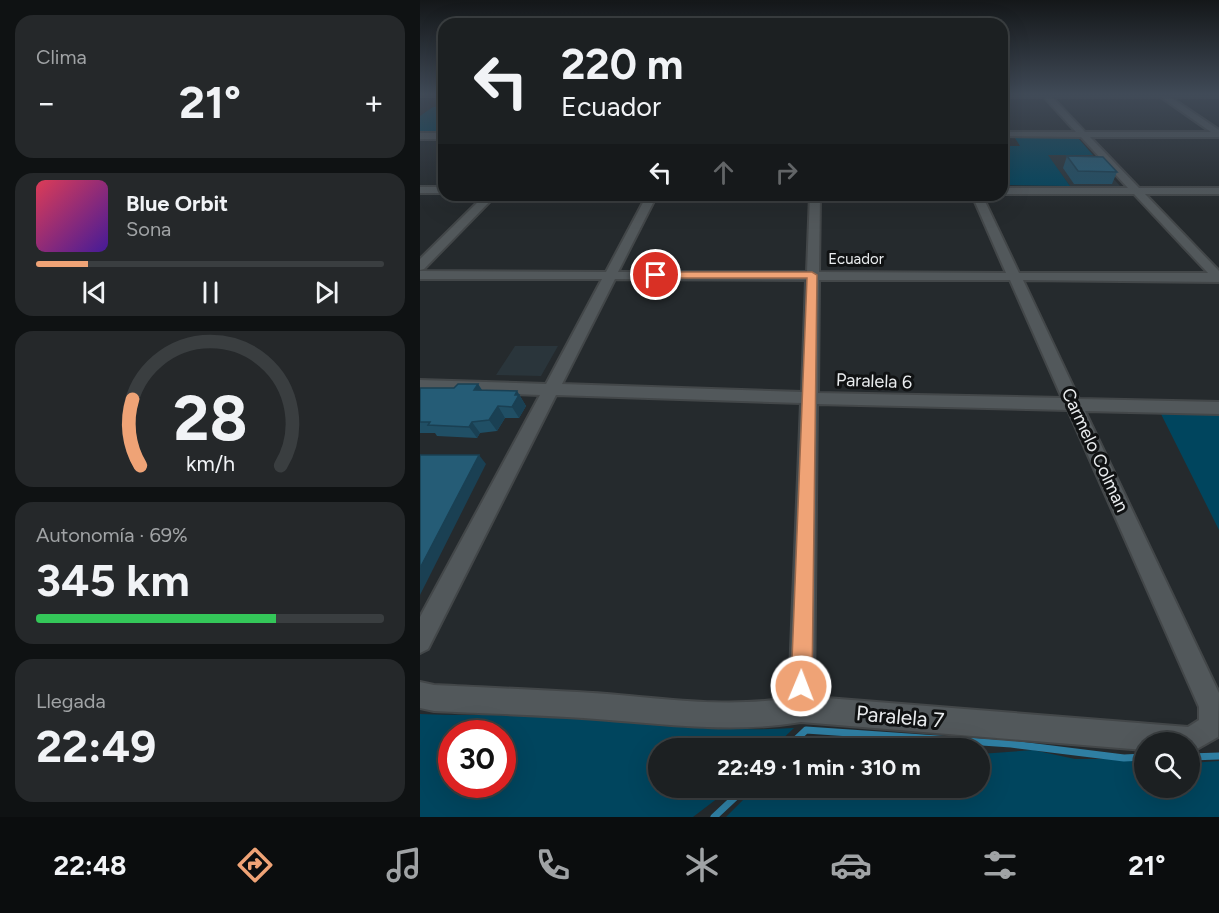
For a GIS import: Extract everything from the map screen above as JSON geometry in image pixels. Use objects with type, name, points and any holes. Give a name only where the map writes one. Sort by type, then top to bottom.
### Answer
[{"type":"street","points":[[1008,134],[1219,134]]},
{"type":"street","points":[[1083,134],[1219,277]]},
{"type":"street","points":[[420,136],[438,136]]},
{"type":"street","points":[[420,148],[438,137]]},
{"type":"street","points":[[420,190],[438,190]]},
{"type":"street","points":[[1008,191],[1219,191]]},
{"type":"street","points":[[420,266],[485,201]]},
{"type":"street","points":[[420,641],[649,201]]},
{"type":"street","points":[[801,710],[815,201]]},
{"type":"street","name":"Carmelo Colman","points":[[980,201],[1212,706]]},
{"type":"street","name":"Ecuador","points":[[420,275],[1219,277]]},
{"type":"street","name":"Paralela 6","points":[[420,385],[1075,406],[1219,408]]},
{"type":"street","name":"Paralela 7","points":[[420,695],[434,698],[610,707],[682,715],[769,716],[801,710],[1190,740],[1209,730],[1212,724],[1212,706]]},
{"type":"shaded area","points":[[420,132],[438,132],[438,133],[420,134]]},
{"type":"shaded area","points":[[1015,138],[1078,138],[1093,155],[1048,155],[1070,186],[1008,185],[1008,146],[1020,146]]},
{"type":"shaded area","points":[[1047,155],[1093,155],[1120,186],[1070,186]]},
{"type":"shaded area","points":[[515,346],[558,346],[541,376],[496,375]]},
{"type":"shaded area","points":[[1161,414],[1219,414],[1219,530]]},
{"type":"shaded area","points":[[420,714],[540,716],[734,729],[794,728],[784,738],[648,738],[648,798],[718,798],[693,817],[420,817]]},
{"type":"shaded area","points":[[1033,750],[1075,759],[1134,759],[1134,798],[1200,798],[1200,762],[1219,761],[1219,817],[726,817],[745,798],[990,798],[990,753]]},
{"type":"building","points":[[1067,156],[1103,157],[1117,172],[1078,171]]},
{"type":"building","points":[[458,384],[478,384],[474,390],[517,391],[515,395],[519,395],[512,407],[498,406],[489,420],[472,422],[469,427],[428,425],[430,422],[420,422],[420,388],[454,388]]},
{"type":"building","points":[[420,455],[479,455],[420,568]]},
{"type":"waterway","points":[[798,738],[806,730],[923,738]]},
{"type":"waterway","points":[[990,743],[1134,758]]},
{"type":"waterway","points":[[1200,757],[1219,756]]},
{"type":"waterway","points":[[714,817],[734,798]]},
{"type":"route","points":[[656,275],[812,275],[801,686]]}]
